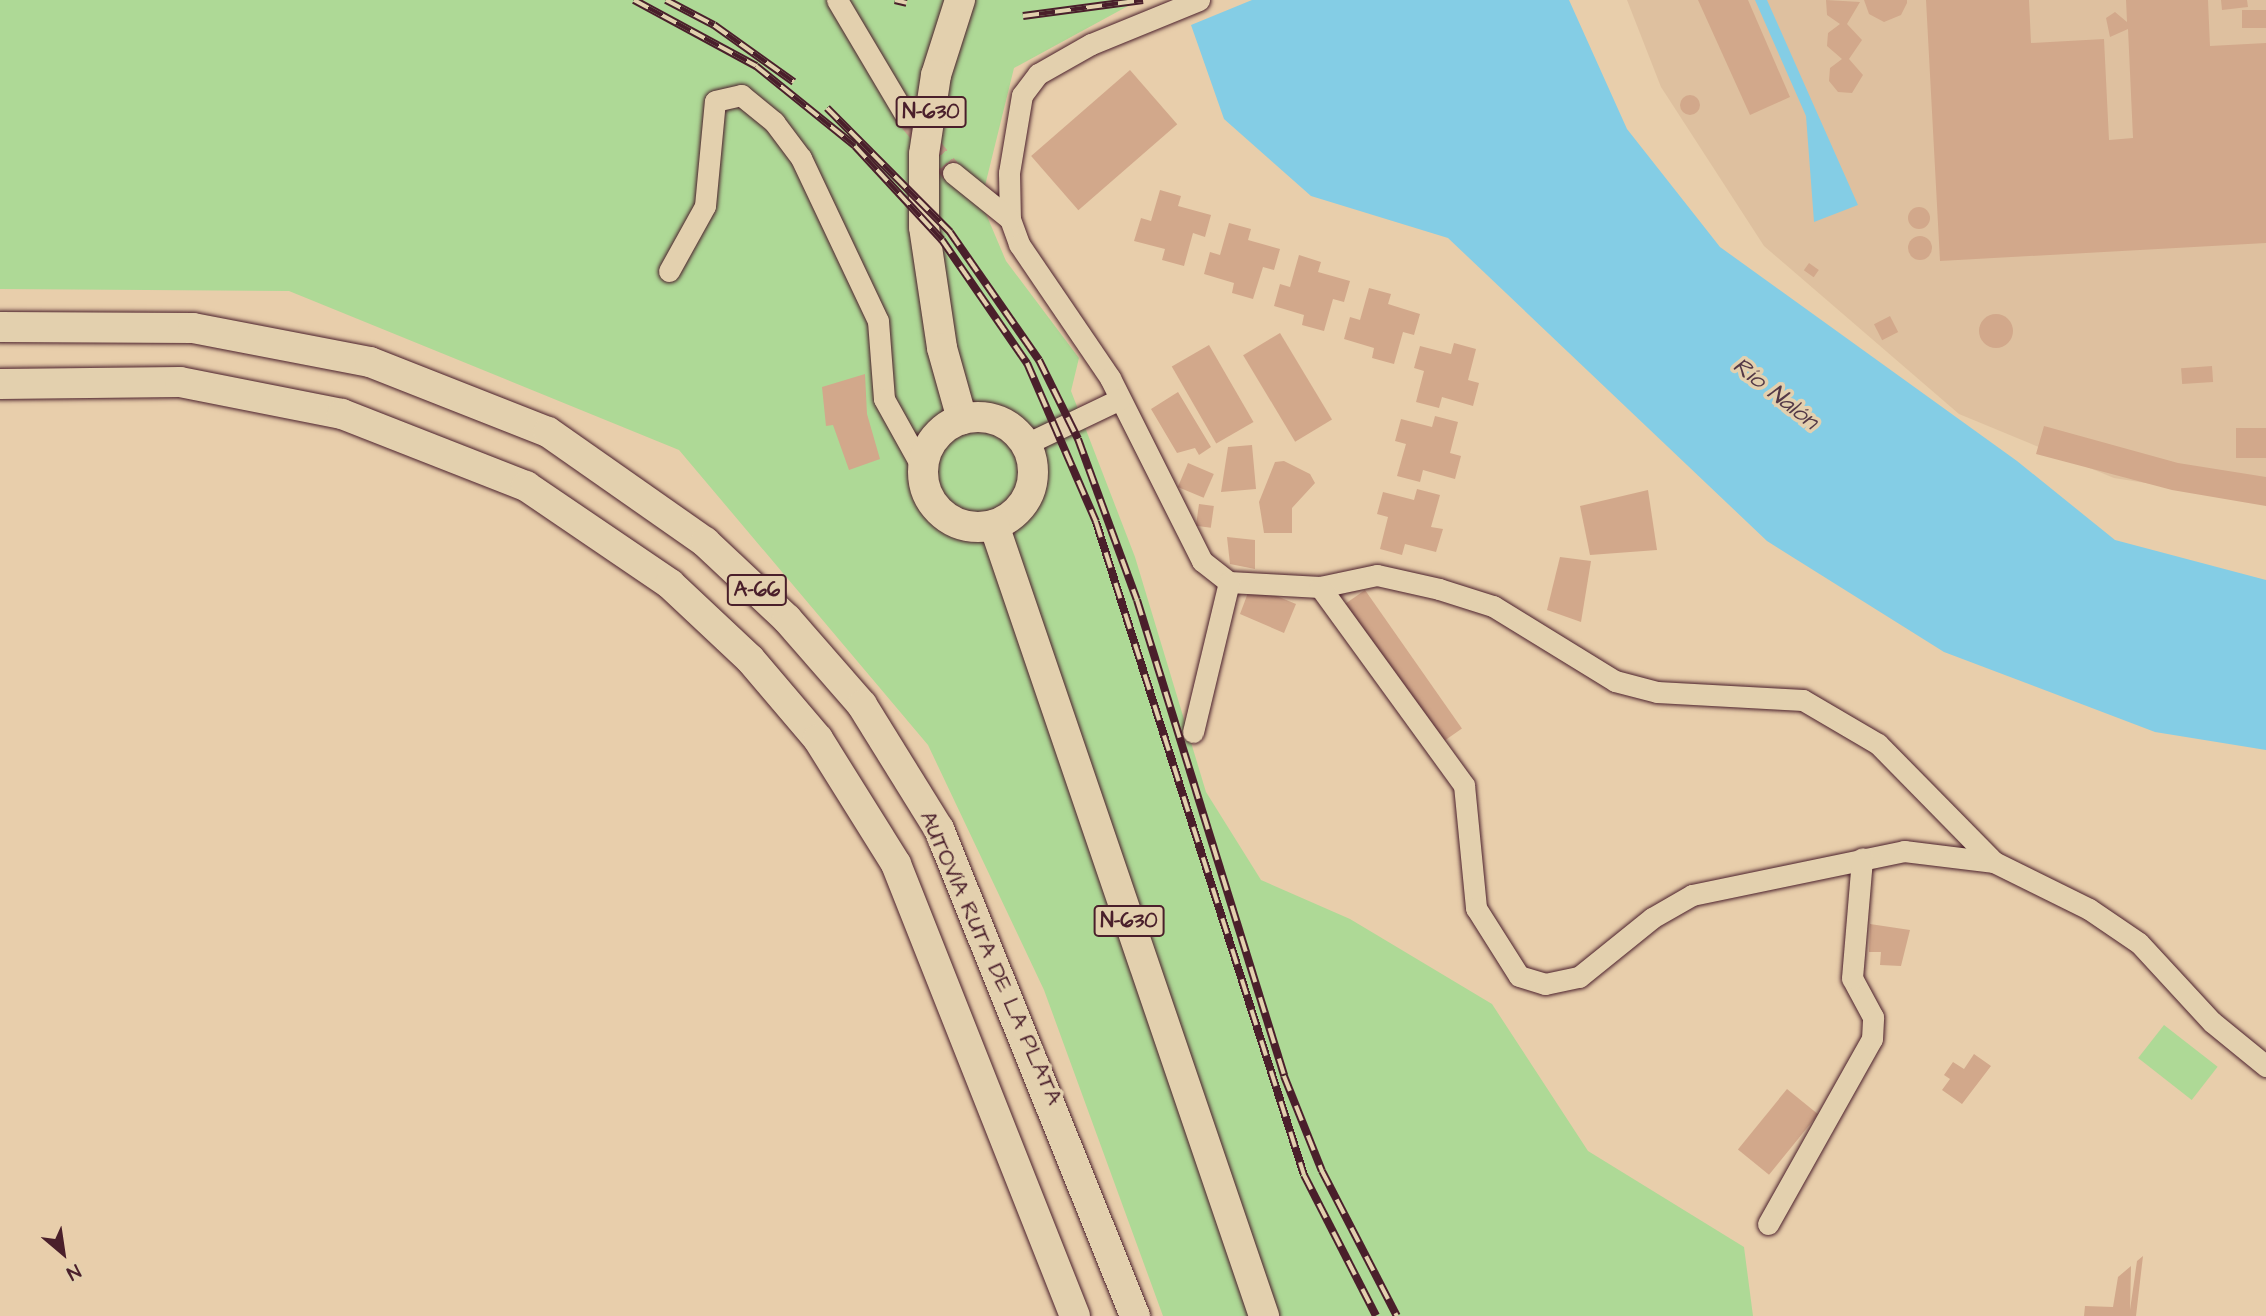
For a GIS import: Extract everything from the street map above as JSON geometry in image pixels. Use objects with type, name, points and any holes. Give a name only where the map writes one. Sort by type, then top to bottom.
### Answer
[{"type":"highway","name":"N-630","points":[[960,0],[936,75],[924,155],[924,227],[942,348],[962,419]]},
{"type":"highway","name":"AUTOVÍA RUTA DE LA PLATA","points":[[0,327],[72,323],[193,328],[370,362],[548,432],[705,542],[786,619],[862,705],[939,829],[1135,1316]]},
{"type":"highway","name":"A-66","points":[[0,384],[180,383],[342,414],[526,486],[670,584],[750,659],[818,739],[896,864],[997,1110],[1075,1316]]},
{"type":"highway","points":[[992,418],[1018,433],[1024,445],[1032,459],[1032,487],[1018,511],[994,525],[953,522],[931,499],[923,469],[942,430],[962,419],[992,418]]},
{"type":"highway","name":"N-630","points":[[994,525],[1264,1316]]},
{"type":"highway","points":[[997,1110],[1060,1316]]},
{"type":"street","points":[[838,1],[906,116]]},
{"type":"street","points":[[1010,219],[1013,128],[1022,95],[1038,74],[1191,3]]},
{"type":"street","points":[[669,271],[705,206],[715,101],[741,95],[774,122],[801,158],[878,321],[884,399],[923,469]]},
{"type":"street","points":[[953,173],[1010,219],[1120,398],[1182,529],[1202,561],[1229,582],[1320,587],[1377,575],[1439,589],[1503,612],[1615,681],[1657,692],[1803,700],[1847,721],[1994,862],[2090,909],[2139,943],[2212,1022],[2266,1066]]},
{"type":"street","points":[[1024,445],[1120,398]]},
{"type":"street","points":[[1192,732],[1229,582]]},
{"type":"street","points":[[1320,587],[1464,785],[1476,908],[1519,976],[1545,984],[1579,976],[1651,918],[1692,895],[1904,851],[1994,862]]},
{"type":"street","points":[[1768,1224],[1872,1039],[1873,1017],[1852,978],[1862,858]]},
{"type":"shaded area","points":[[1627,0],[2266,0],[2266,502],[2114,478],[1959,414],[1764,246],[1661,87]]},
{"type":"green space","points":[[0,0],[1139,0],[1014,68],[981,202],[1006,261],[1079,358],[1071,391],[1135,557],[1206,792],[1261,880],[1350,919],[1492,1004],[1588,1151],[1744,1247],[1753,1316],[1163,1316],[1044,990],[928,745],[679,450],[289,291],[0,289]]},
{"type":"green space","points":[[2164,1025],[2218,1067],[2192,1100],[2138,1058]]},
{"type":"water","name":"Río Nalón","points":[[1252,0],[1569,0],[1627,129],[1720,247],[2017,461],[2115,540],[2266,580],[2266,750],[2155,732],[1944,652],[1767,541],[1448,238],[1311,196],[1224,119],[1191,25]]},
{"type":"water","points":[[1755,0],[1767,0],[1858,205],[1814,222],[1806,116]]},
{"type":"building","points":[[1698,0],[1748,0],[1790,97],[1750,115]]},
{"type":"building","points":[[1826,0],[1860,2],[1847,24],[1862,40],[1849,59],[1863,75],[1852,93],[1838,92],[1829,81],[1830,68],[1842,59],[1827,46],[1828,33],[1840,24],[1827,15]]},
{"type":"building","points":[[1864,0],[1907,0],[1907,3],[1901,15],[1884,22],[1869,14]]},
{"type":"building","points":[[1926,0],[2029,0],[2031,43],[2104,39],[2109,140],[2133,138],[2128,29],[2110,37],[2106,18],[2115,12],[2127,22],[2126,0],[2208,0],[2210,46],[2266,43],[2266,243],[1940,261]]},
{"type":"building","points":[[2221,0],[2247,0],[2248,7],[2222,10]]},
{"type":"building","points":[[2242,10],[2266,10],[2266,28],[2242,28]]},
{"type":"building","points":[[1130,70],[1177,124],[1078,210],[1031,156]]},
{"type":"building","points":[[1690,95],[1697,98],[1700,105],[1697,112],[1690,115],[1683,112],[1680,105],[1683,98]]},
{"type":"building","points":[[1160,190],[1181,196],[1178,206],[1211,215],[1205,237],[1193,233],[1184,266],[1162,260],[1165,249],[1134,241],[1141,218],[1151,221]]},
{"type":"building","points":[[1919,207],[1927,210],[1930,218],[1927,226],[1919,229],[1911,226],[1908,218],[1911,210]]},
{"type":"building","points":[[1229,223],[1251,229],[1248,240],[1280,249],[1274,270],[1263,267],[1253,299],[1232,293],[1234,283],[1204,274],[1210,252],[1220,255]]},
{"type":"building","points":[[1920,236],[1931,243],[1932,248],[1925,259],[1920,260],[1909,253],[1908,248],[1915,237]]},
{"type":"building","points":[[1299,255],[1321,262],[1318,272],[1350,281],[1344,302],[1333,299],[1324,331],[1302,325],[1304,315],[1274,306],[1280,284],[1290,287]]},
{"type":"building","points":[[1809,263],[1819,270],[1814,277],[1804,270]]},
{"type":"building","points":[[1369,288],[1391,294],[1388,304],[1420,314],[1414,335],[1403,332],[1394,364],[1372,358],[1374,348],[1344,339],[1350,317],[1360,320]]},
{"type":"building","points":[[1996,314],[2008,319],[2013,331],[2008,343],[1996,348],[1984,343],[1979,331],[1984,319]]},
{"type":"building","points":[[1890,316],[1898,332],[1882,340],[1874,324]]},
{"type":"building","points":[[1280,333],[1332,420],[1295,442],[1243,355]]},
{"type":"building","points":[[1454,343],[1476,349],[1468,380],[1479,383],[1473,406],[1442,397],[1439,408],[1416,402],[1424,371],[1414,368],[1420,346],[1451,354]]},
{"type":"building","points":[[1209,345],[1254,422],[1216,444],[1172,366]]},
{"type":"building","points":[[2212,366],[2213,382],[2182,384],[2181,368]]},
{"type":"building","points":[[865,374],[867,414],[880,459],[849,470],[833,425],[826,426],[822,387]]},
{"type":"building","points":[[1178,392],[1211,447],[1199,455],[1195,448],[1177,453],[1151,409]]},
{"type":"building","points":[[1435,416],[1458,422],[1450,453],[1461,456],[1455,479],[1423,470],[1420,482],[1397,476],[1406,444],[1395,441],[1401,419],[1432,427]]},
{"type":"building","points":[[2044,426],[2178,463],[2266,477],[2266,506],[2172,490],[2036,454]]},
{"type":"building","points":[[2236,428],[2266,428],[2266,458],[2236,458]]},
{"type":"building","points":[[1252,445],[1256,489],[1221,492],[1228,447]]},
{"type":"building","points":[[1284,461],[1310,474],[1315,483],[1292,508],[1292,533],[1264,533],[1259,502],[1275,462]]},
{"type":"building","points":[[1188,463],[1214,474],[1204,498],[1178,487]]},
{"type":"building","points":[[1417,489],[1440,495],[1431,527],[1443,529],[1436,552],[1405,544],[1402,555],[1380,549],[1388,517],[1377,514],[1383,492],[1414,500]]},
{"type":"building","points":[[1648,490],[1657,550],[1590,555],[1580,506]]},
{"type":"building","points":[[1199,504],[1214,506],[1211,528],[1196,526]]},
{"type":"building","points":[[1227,537],[1255,540],[1255,569],[1230,564]]},
{"type":"building","points":[[1560,557],[1591,561],[1581,622],[1547,610]]},
{"type":"building","points":[[1260,589],[1296,604],[1284,633],[1240,614],[1249,590]]},
{"type":"building","points":[[1365,590],[1462,728],[1442,742],[1345,604]]},
{"type":"building","points":[[1870,924],[1910,930],[1901,966],[1880,965],[1881,952],[1869,952]]},
{"type":"building","points":[[1974,1054],[1991,1066],[1962,1104],[1942,1090],[1950,1079],[1944,1075],[1953,1062],[1964,1069]]},
{"type":"building","points":[[1787,1089],[1818,1114],[1769,1175],[1738,1150]]},
{"type":"building","points":[[2143,1256],[2136,1316],[2084,1316],[2085,1306],[2113,1307],[2118,1277],[2131,1266],[2130,1310],[2137,1261]]},
{"type":"tunnel","points":[[906,116],[953,173]]},
{"type":"railway","points":[[634,0],[756,66],[855,146],[942,240],[1027,363],[1096,522],[1304,1175],[1376,1316]]},
{"type":"railway","points":[[666,0],[714,25],[794,82]]},
{"type":"railway","points":[[895,0],[907,3]]},
{"type":"railway","points":[[1023,16],[1143,0]]},
{"type":"railway","points":[[827,108],[950,232],[1039,360],[1078,439],[1137,600],[1284,1076],[1322,1171],[1397,1316]]}]
